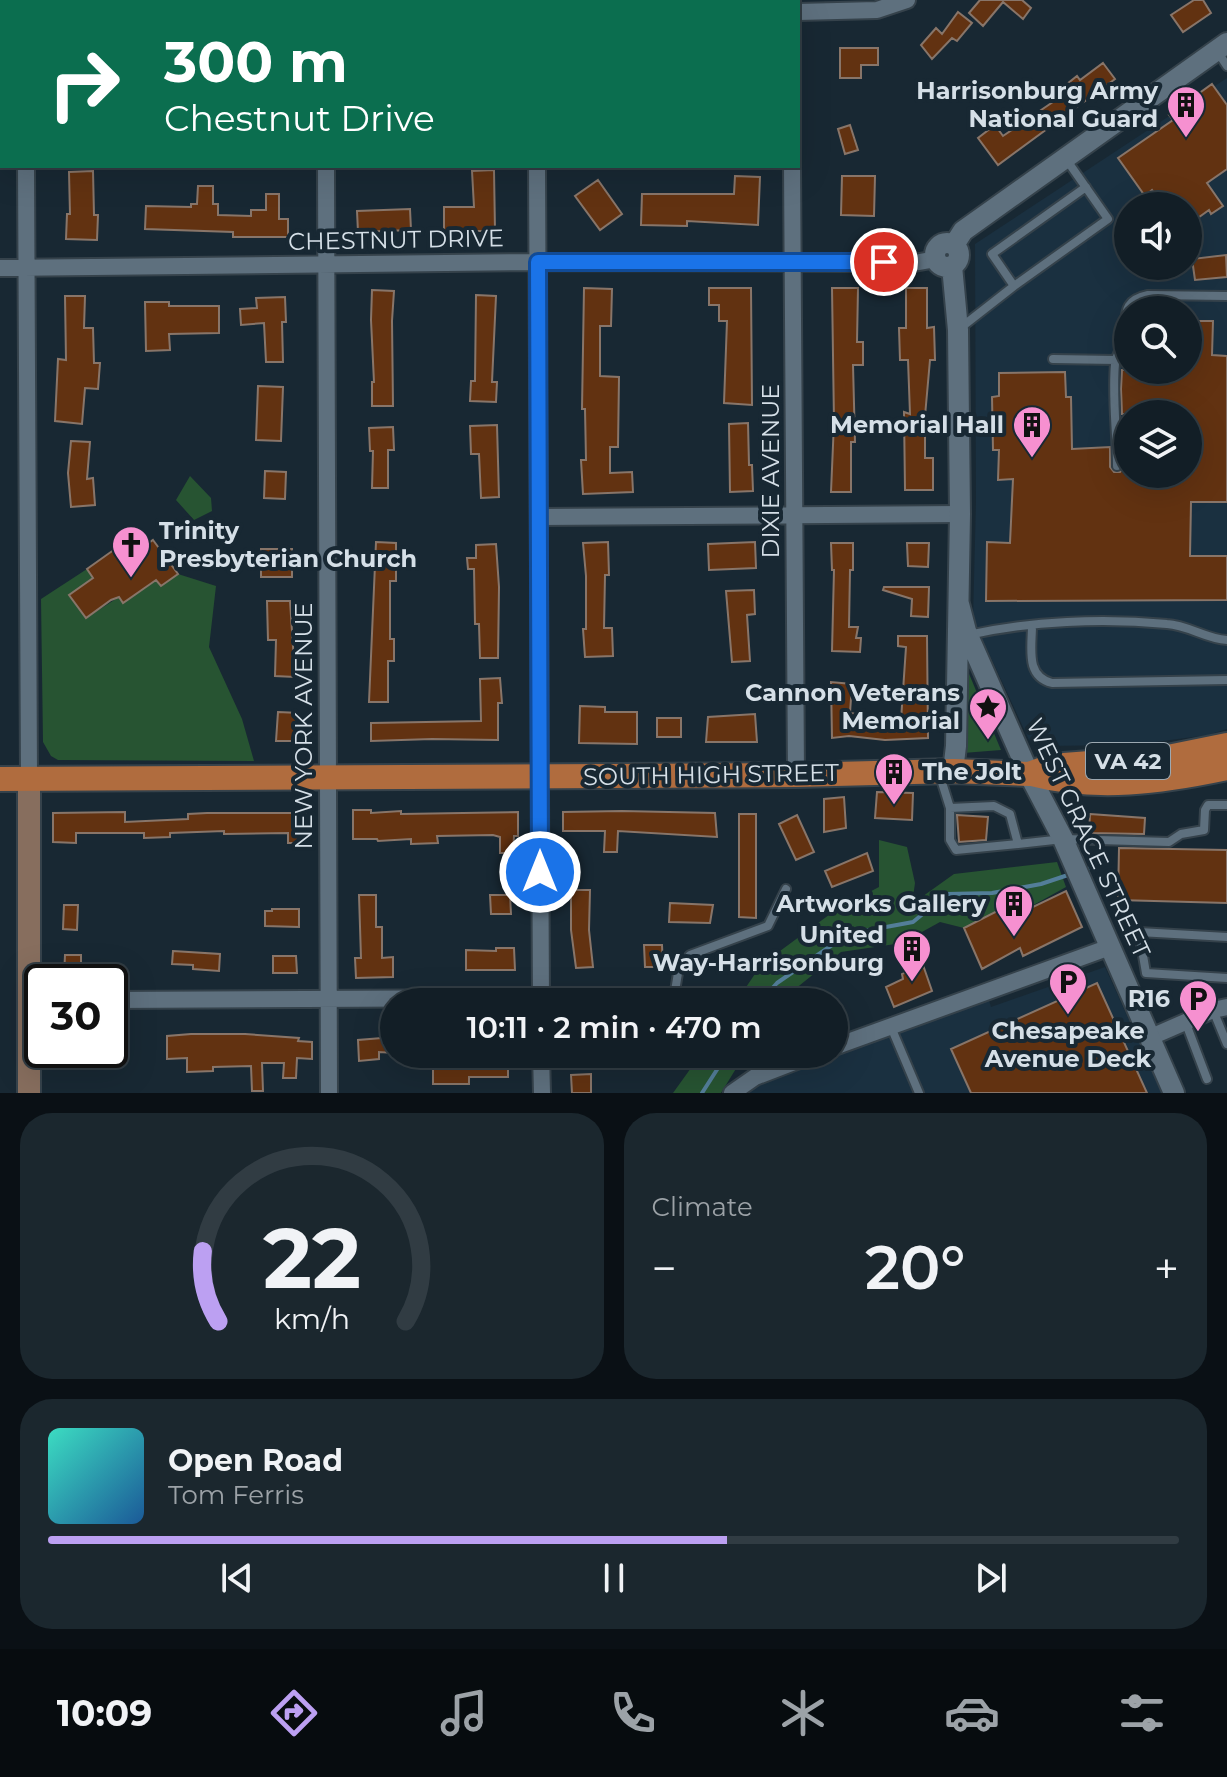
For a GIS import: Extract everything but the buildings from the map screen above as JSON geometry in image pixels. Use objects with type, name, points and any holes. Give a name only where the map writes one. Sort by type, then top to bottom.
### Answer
[{"type":"main road","name":"SOUTH HIGH STREET","points":[[0,779],[796,775],[946,771],[1029,774],[1075,762],[1168,757],[1227,745]]},
{"type":"main road","name":"VA 42","points":[[1029,774],[1062,782],[1133,783],[1227,768]]},
{"type":"main road","points":[[29,779],[35,964]]},
{"type":"main road","points":[[29,1093],[31,1068]]},
{"type":"street","points":[[800,12],[877,10],[907,0]]},
{"type":"street","points":[[1066,159],[1223,53]]},
{"type":"street","name":"WEST GRACE STREET","points":[[946,771],[963,636],[959,604],[958,330],[944,262],[959,258],[954,245],[963,231],[1066,159]]},
{"type":"street","points":[[26,168],[29,779]]},
{"type":"street","name":"NEW YORK AVENUE","points":[[326,168],[329,1093]]},
{"type":"street","points":[[537,168],[541,988]]},
{"type":"street","name":"DIXIE AVENUE","points":[[792,168],[796,775]]},
{"type":"street","name":"CHESTNUT DRIVE","points":[[0,268],[538,262],[944,262]]},
{"type":"street","points":[[539,517],[960,514]]},
{"type":"street","name":"WEST GRACE STREET","points":[[963,636],[1063,839],[1174,1093]]},
{"type":"street","points":[[848,1042],[1110,947]]},
{"type":"street","points":[[128,1000],[380,999]]},
{"type":"street","points":[[1151,1037],[1220,1008]]},
{"type":"street","points":[[541,1068],[542,1093]]},
{"type":"street","points":[[732,1093],[755,1077],[778,1068]]},
{"type":"lane","points":[[958,330],[1108,219],[1066,159]]},
{"type":"lane","points":[[1014,286],[992,254],[1086,187]]},
{"type":"lane","points":[[1145,296],[1227,296]]},
{"type":"lane","points":[[1053,359],[1114,360]]},
{"type":"lane","points":[[963,636],[1032,625],[1168,624],[1210,638],[1227,640]]},
{"type":"lane","points":[[1032,625],[1033,670],[1043,681],[1227,680]]},
{"type":"lane","points":[[946,771],[950,840],[956,850],[1063,839],[1169,842],[1181,834],[1204,830],[1208,805],[1227,805]]},
{"type":"lane","points":[[950,808],[994,806],[1010,814],[1018,844]]},
{"type":"lane","points":[[682,988],[679,967],[690,955],[768,926],[786,889]]},
{"type":"lane","points":[[1227,937],[1139,932],[1146,973],[1227,978]]},
{"type":"lane","points":[[1220,1008],[1227,1044]]},
{"type":"lane","points":[[1185,1021],[1207,1079]]},
{"type":"lane","points":[[890,1027],[919,1093]]},
{"type":"shaded area","points":[[1227,78],[1227,729],[1208,735],[1133,745],[1039,746],[1029,740],[973,619],[975,244]]},
{"type":"shaded area","points":[[1105,967],[1162,1093],[742,1093],[748,1087],[799,1068],[848,1068],[848,1050],[988,997],[991,1007]]},
{"type":"green space","points":[[190,476],[211,498],[212,511],[194,520],[176,500]]},
{"type":"green space","points":[[87,569],[93,578],[69,595],[86,618],[119,597],[124,603],[140,591],[139,581],[144,589],[156,580],[161,586],[178,574],[216,586],[209,647],[242,719],[254,761],[58,760],[51,756],[43,742],[41,599]]},
{"type":"green space","points":[[967,669],[1001,750],[963,753]]},
{"type":"green space","points":[[879,840],[907,847],[915,883],[912,904],[954,874],[1057,862],[1066,887],[1012,917],[1005,907],[964,928],[940,922],[902,943],[841,952],[796,988],[745,988],[761,965],[837,909],[879,887]]},
{"type":"green space","points":[[691,1068],[736,1068],[721,1093],[673,1093]]},
{"type":"waterway","points":[[1083,870],[1096,866]]},
{"type":"waterway","points":[[773,988],[848,934],[913,922],[947,894],[992,893],[1041,884],[1071,874]]},
{"type":"waterway","points":[[702,1093],[718,1068]]},
{"type":"place","name":"Harrisonburg Army National Guard","points":[[1186,139]]},
{"type":"place","name":"Memorial Hall","points":[[1032,459]]},
{"type":"place","name":"Trinity Presbyterian Church","points":[[131,579]]},
{"type":"place","name":"Cannon Veterans Memorial","points":[[988,741]]},
{"type":"place","name":"The Jolt","points":[[894,806]]},
{"type":"place","name":"Artworks Gallery","points":[[1014,938]]},
{"type":"place","name":"United Way-Harrisonburg","points":[[912,983]]},
{"type":"place","name":"Chesapeake Avenue Deck","points":[[1068,1016]]},
{"type":"place","name":"R16","points":[[1198,1033]]},
{"type":"route","points":[[540,872],[538,262],[884,262]]}]
